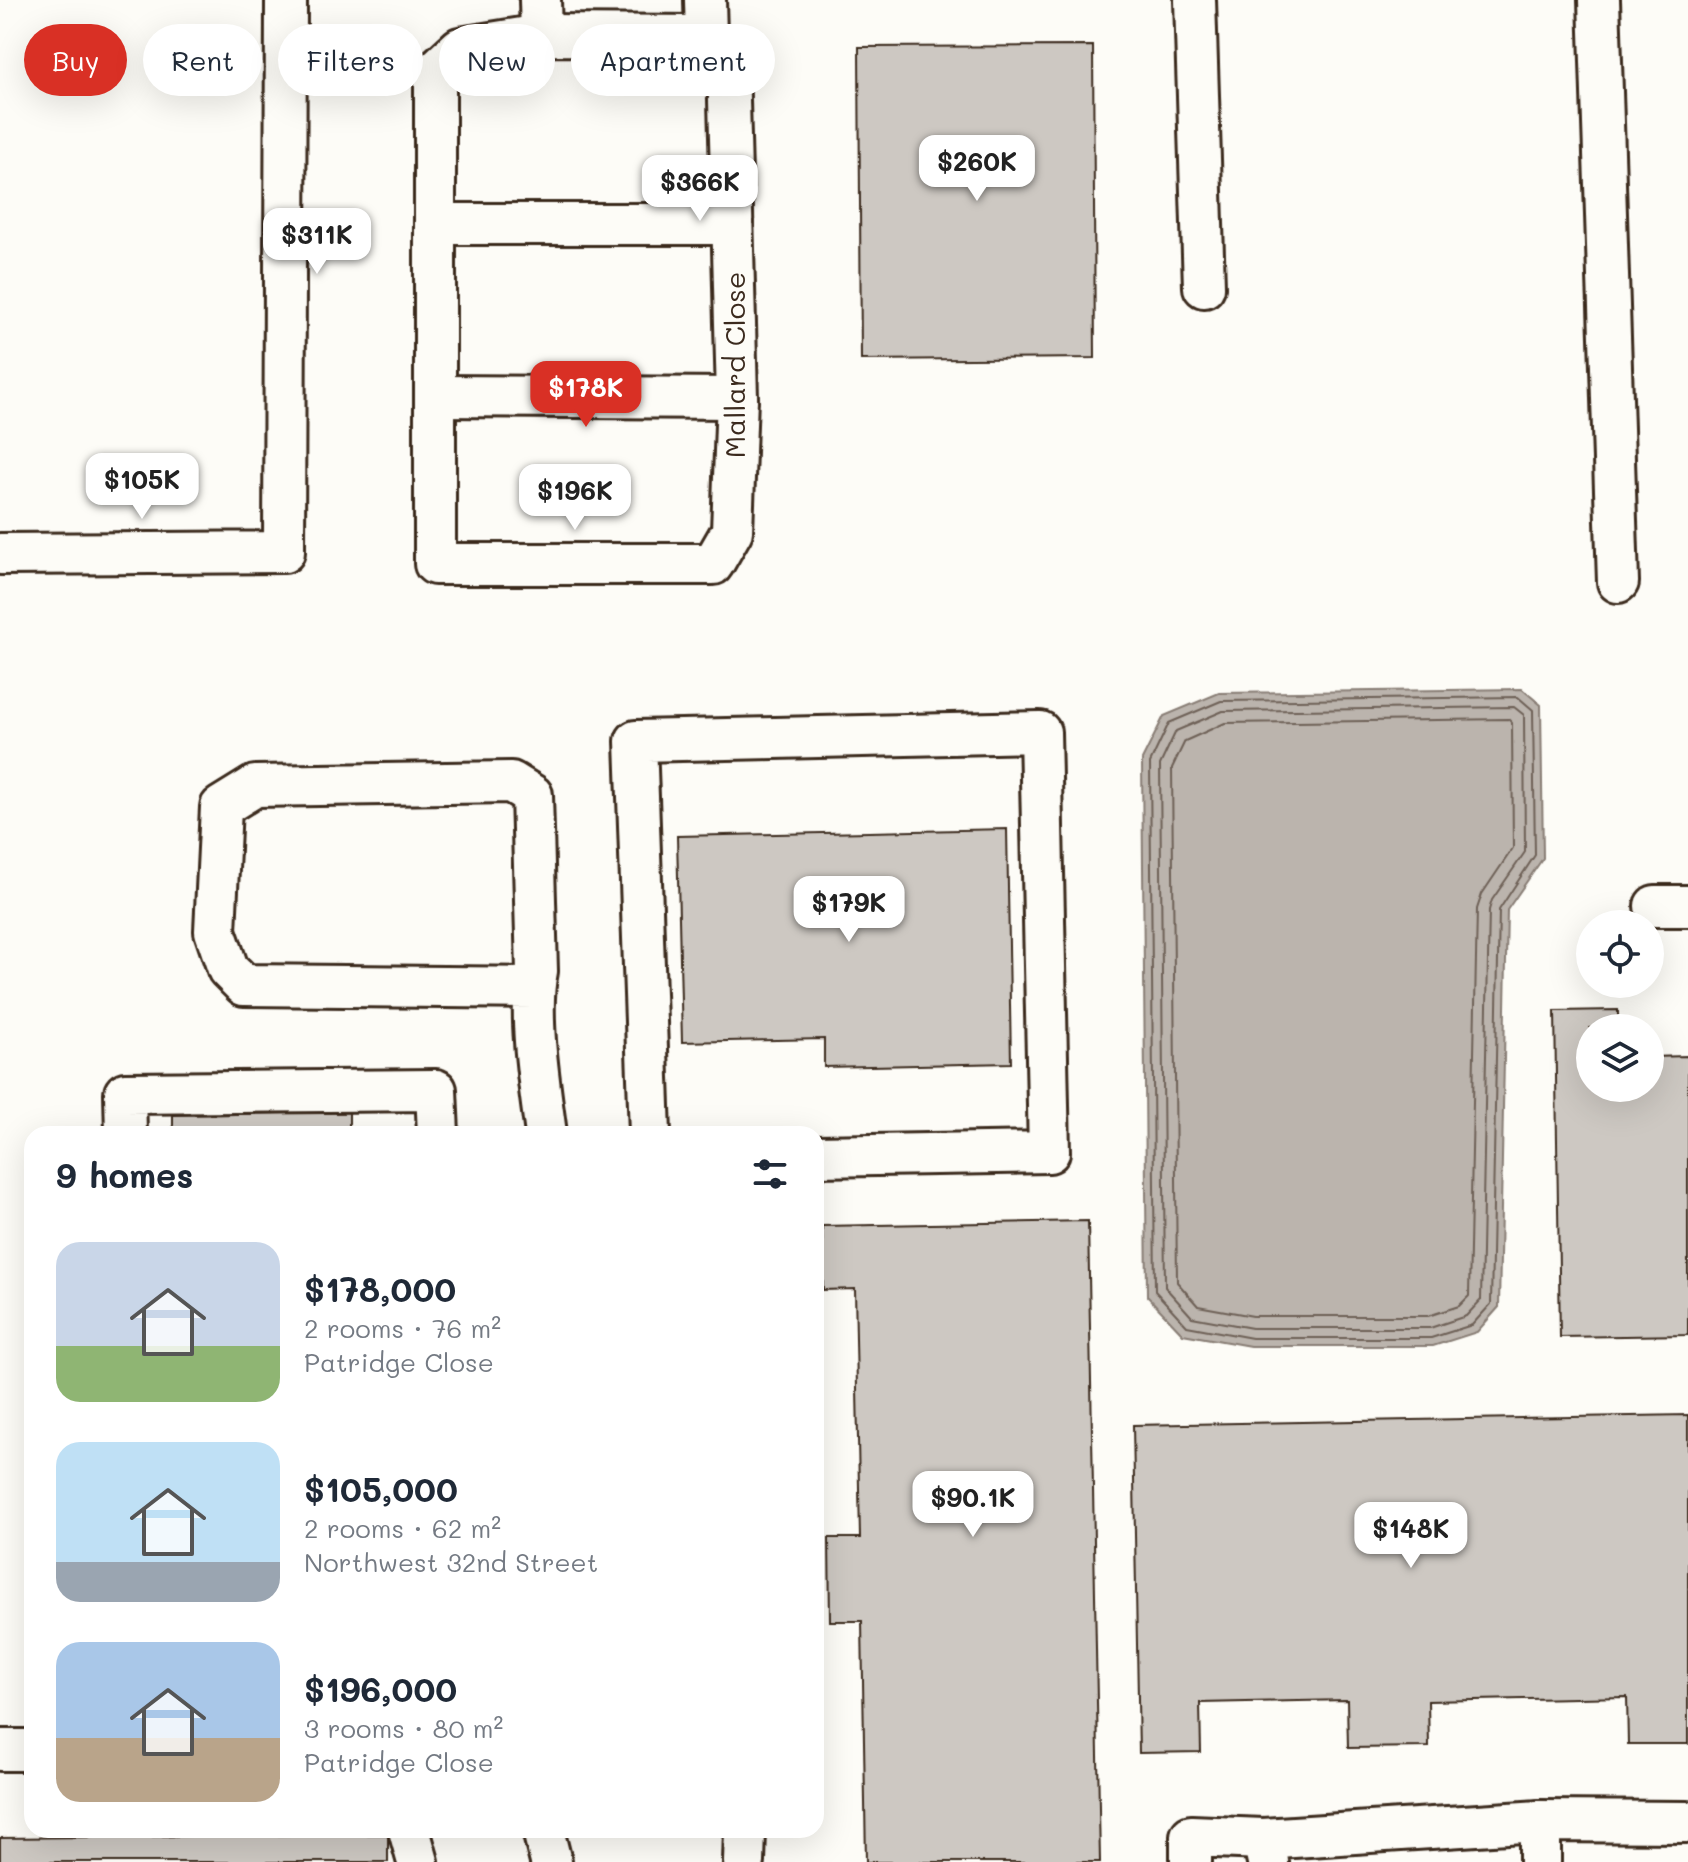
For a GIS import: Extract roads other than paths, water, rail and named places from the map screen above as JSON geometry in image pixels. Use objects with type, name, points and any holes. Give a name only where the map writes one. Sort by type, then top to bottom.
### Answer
[{"type":"street","points":[[0,554],[284,552],[286,0]]},
{"type":"street","points":[[1195,0],[1204,287]]},
{"type":"street","points":[[1599,0],[1618,582]]},
{"type":"street","name":"Mallard Close","points":[[540,17],[705,18],[728,63],[737,398],[732,531],[713,564],[435,564],[435,71],[460,48],[540,17]]},
{"type":"street","points":[[435,224],[732,224]]},
{"type":"street","points":[[435,396],[737,398]]},
{"type":"street","points":[[650,1126],[636,741],[1040,732],[1049,1152],[824,1156]]},
{"type":"street","points":[[534,988],[244,985],[228,969],[215,931],[221,807],[255,786],[511,782],[532,795],[537,971],[534,988],[545,1126]]},
{"type":"street","points":[[126,1126],[125,1093],[436,1090],[438,1126]]},
{"type":"street","points":[[0,1750],[24,1750]]},
{"type":"street","points":[[1540,1821],[1540,1862]]},
{"type":"street","points":[[1191,1862],[1191,1836],[1266,1851],[1540,1821],[1688,1822]]},
{"type":"street","points":[[411,1838],[418,1862]]},
{"type":"street","points":[[545,1838],[551,1862]]},
{"type":"street","points":[[744,1862],[745,1838]]},
{"type":"water","points":[[1522,689],[1541,705],[1543,858],[1507,910],[1499,1307],[1477,1332],[1433,1346],[1250,1346],[1183,1334],[1147,1296],[1142,760],[1164,716],[1219,693]]}]
